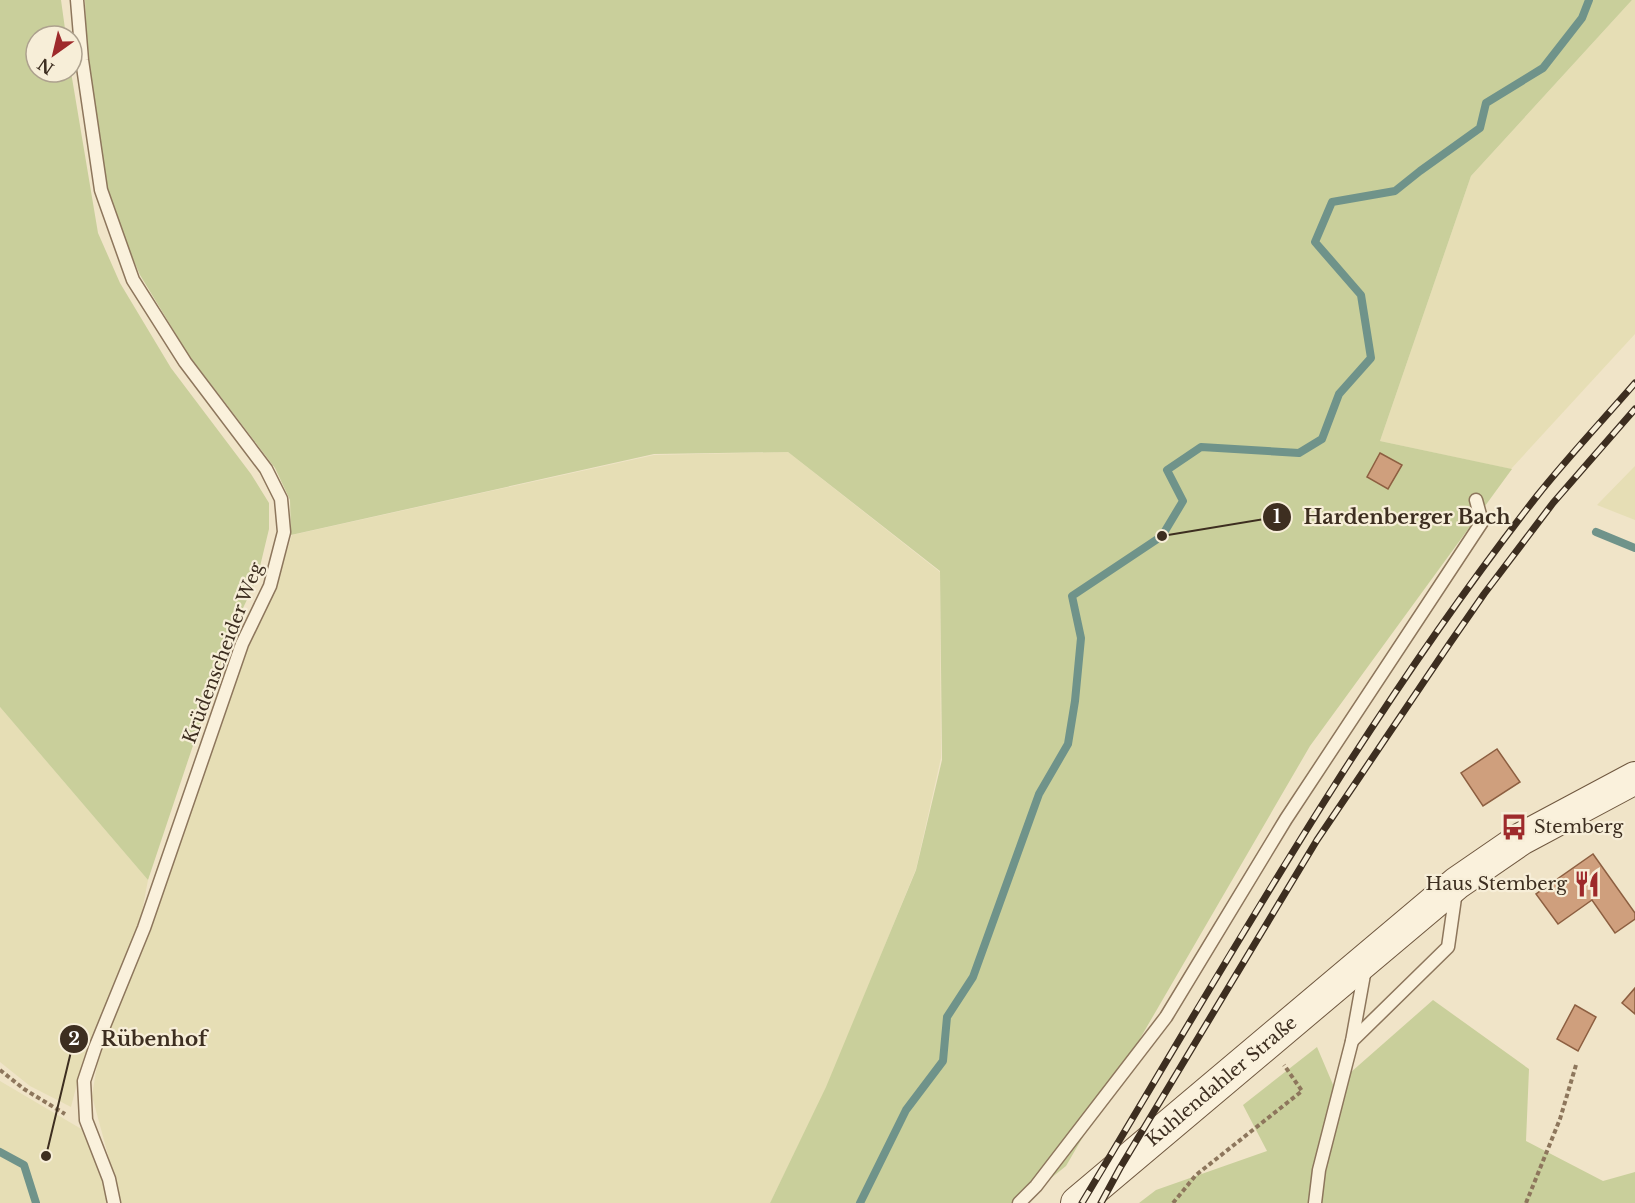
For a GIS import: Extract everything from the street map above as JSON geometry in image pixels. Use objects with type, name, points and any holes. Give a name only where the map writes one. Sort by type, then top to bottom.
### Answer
[{"type":"main road","name":"Kuhlendahler Straße","points":[[1077,1203],[1457,884],[1521,840],[1635,778]]},
{"type":"lane","name":"Krüdenscheider Weg","points":[[77,0],[82,60],[101,190],[133,280],[185,362],[266,470],[281,499],[284,532],[270,586],[242,644],[144,928],[84,1081],[86,1120],[109,1179],[114,1203]]},
{"type":"lane","points":[[1019,1203],[1036,1186],[1166,1017],[1286,819],[1482,522],[1476,500]]},
{"type":"lane","points":[[1352,1041],[1448,947],[1457,884]]},
{"type":"lane","points":[[1315,1203],[1319,1170],[1352,1041],[1367,959]]},
{"type":"path","points":[[1173,1203],[1196,1175],[1302,1091],[1269,1042]]},
{"type":"path","points":[[1526,1203],[1560,1119],[1576,1065]]},
{"type":"path","points":[[0,1070],[24,1089],[68,1116],[86,1120]]},
{"type":"shaded area","points":[[1632,0],[1635,0],[1635,334],[1511,469],[1380,441],[1471,176]]},
{"type":"shaded area","points":[[788,452],[940,572],[941,758],[916,869],[827,1087],[770,1203],[121,1203],[92,1096],[98,1059],[147,937],[247,650],[273,593],[292,535],[654,455]]},
{"type":"shaded area","points":[[1635,466],[1635,520],[1597,505]]},
{"type":"shaded area","points":[[0,707],[148,880],[140,922],[79,1076],[71,1107],[30,1086],[0,1062]]},
{"type":"shaded area","points":[[0,1081],[83,1130],[103,1182],[107,1203],[0,1203]]},
{"type":"green space","points":[[0,0],[61,0],[64,24],[24,24],[24,84],[73,84],[98,233],[120,283],[171,368],[251,474],[269,503],[269,529],[257,579],[230,635],[148,880],[0,707]]},
{"type":"green space","points":[[85,0],[1632,0],[1471,176],[1380,441],[1512,469],[1310,746],[1066,1166],[1020,1203],[770,1203],[826,1087],[916,870],[942,760],[940,571],[788,452],[654,454],[291,535],[290,500],[275,468],[188,354],[140,275],[123,236],[104,179],[87,60]]},
{"type":"green space","points":[[1433,1000],[1529,1069],[1526,1141],[1603,1181],[1635,1172],[1635,1203],[1139,1203],[1156,1190],[1267,1151],[1243,1105],[1317,1047],[1334,1087]]},
{"type":"building","points":[[1380,453],[1402,465],[1388,489],[1367,477]]},
{"type":"building","points":[[1497,749],[1520,782],[1483,806],[1461,773]]},
{"type":"building","points":[[1593,854],[1635,913],[1635,919],[1615,933],[1592,900],[1558,924],[1536,894]]},
{"type":"building","points":[[1635,988],[1635,1014],[1622,1003]]},
{"type":"building","points":[[1575,1005],[1596,1017],[1578,1051],[1557,1039]]},
{"type":"waterway","points":[[860,1203],[906,1110],[943,1061],[947,1017],[973,977],[1039,794],[1068,744],[1081,638],[1072,596],[1162,536],[1183,501],[1167,470],[1201,447],[1299,453],[1322,439],[1339,394],[1371,358],[1361,295],[1315,242],[1332,202],[1395,191],[1480,128],[1486,103],[1543,68],[1582,18],[1589,0]]},
{"type":"waterway","points":[[1596,532],[1635,548]]},
{"type":"waterway","points":[[0,1152],[24,1165],[36,1203]]},
{"type":"railway","points":[[1082,1203],[1299,842],[1413,666],[1537,496],[1635,383]]},
{"type":"railway","points":[[1101,1203],[1317,840],[1484,594],[1553,503],[1635,409]]},
{"type":"place","name":"Hardenberger Bach","points":[[1162,536]]},
{"type":"place","name":"Stemberg","points":[[1514,827]]},
{"type":"place","name":"Haus Stemberg","points":[[1587,884]]},
{"type":"place","name":"Rübenhof","points":[[46,1156]]}]
